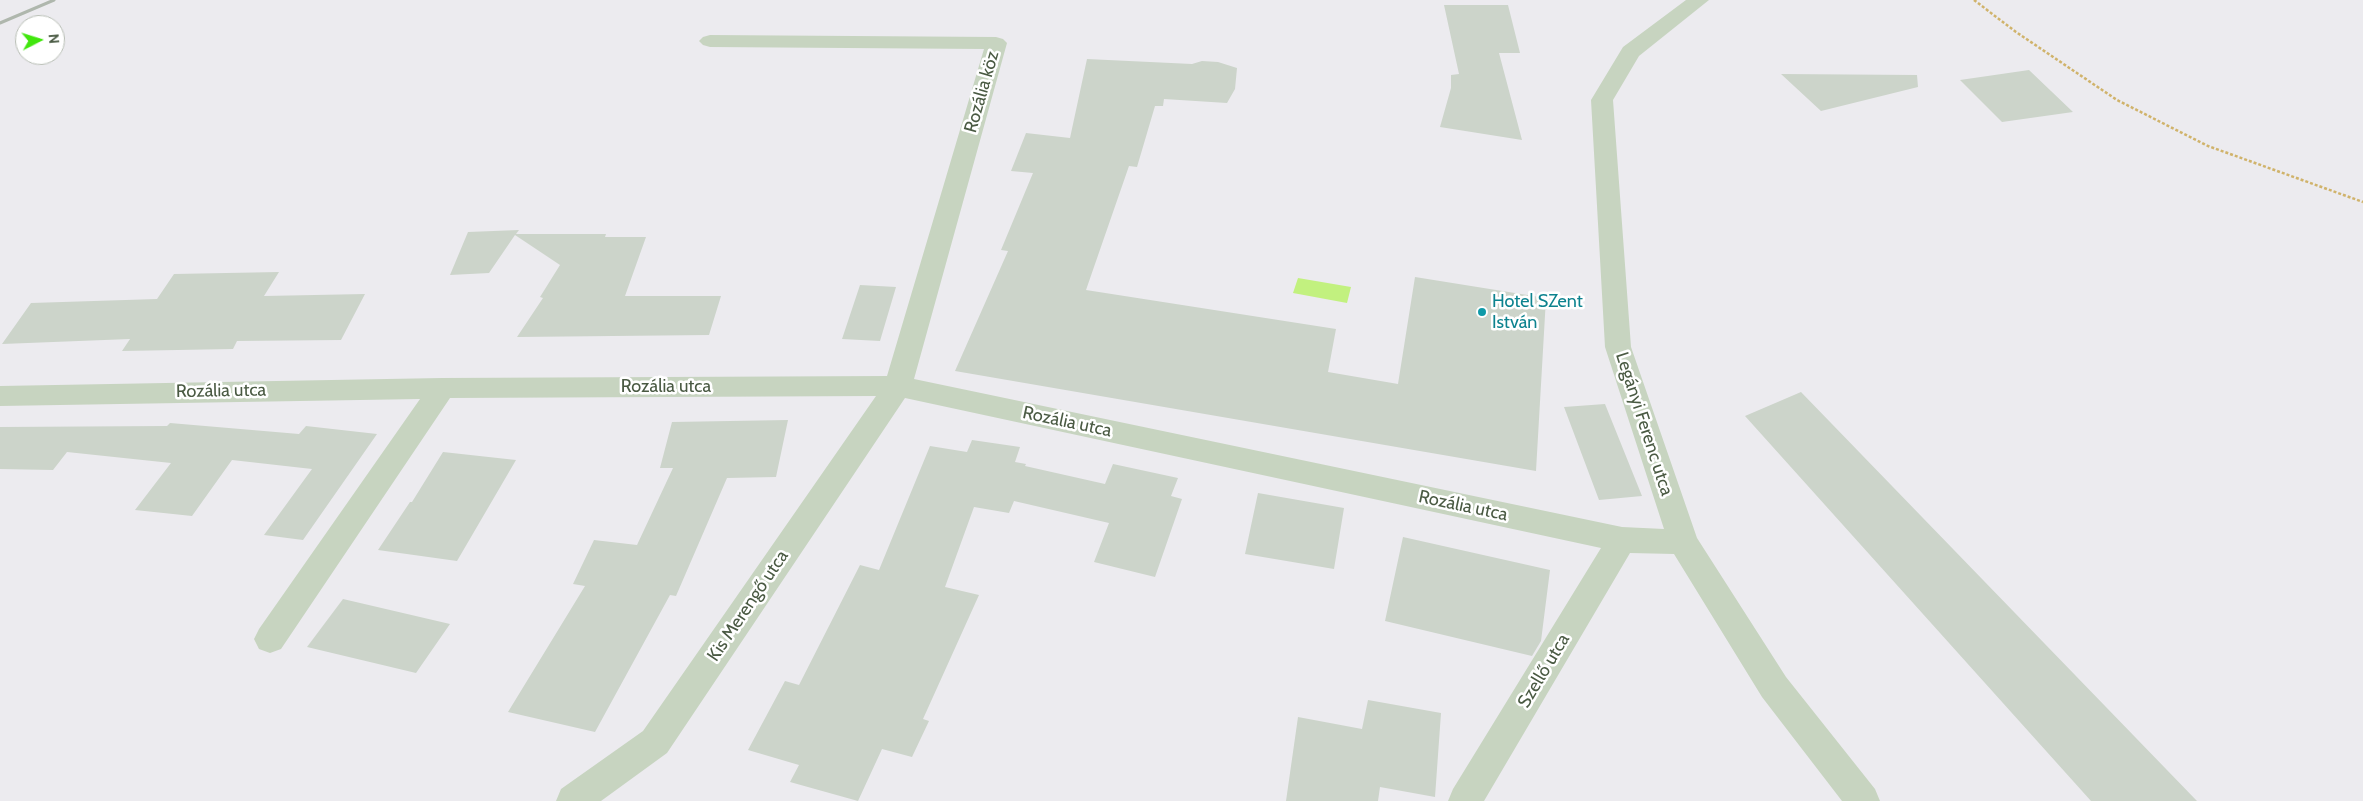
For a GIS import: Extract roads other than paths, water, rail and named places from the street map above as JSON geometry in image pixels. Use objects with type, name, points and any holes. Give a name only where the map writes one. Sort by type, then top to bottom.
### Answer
[{"type":"street","name":"Legányi Ferenc utca","points":[[1699,0],[1631,52],[1602,100],[1618,347],[1683,542],[1774,687],[1863,801]]},
{"type":"street","name":"Rozália köz","points":[[710,41],[996,43],[898,386]]},
{"type":"street","name":"Rozália utca","points":[[0,396],[442,388],[898,386],[1622,540],[1683,542]]},
{"type":"street","name":"Kis Merengő utca","points":[[573,801],[655,742],[898,386]]},
{"type":"street","points":[[270,639],[442,388]]},
{"type":"street","name":"Szellő utca","points":[[1466,801],[1622,540]]},
{"type":"railway","points":[[0,23],[54,0]]},
{"type":"place","name":"Hotel SZent István","points":[[1482,312]]}]
